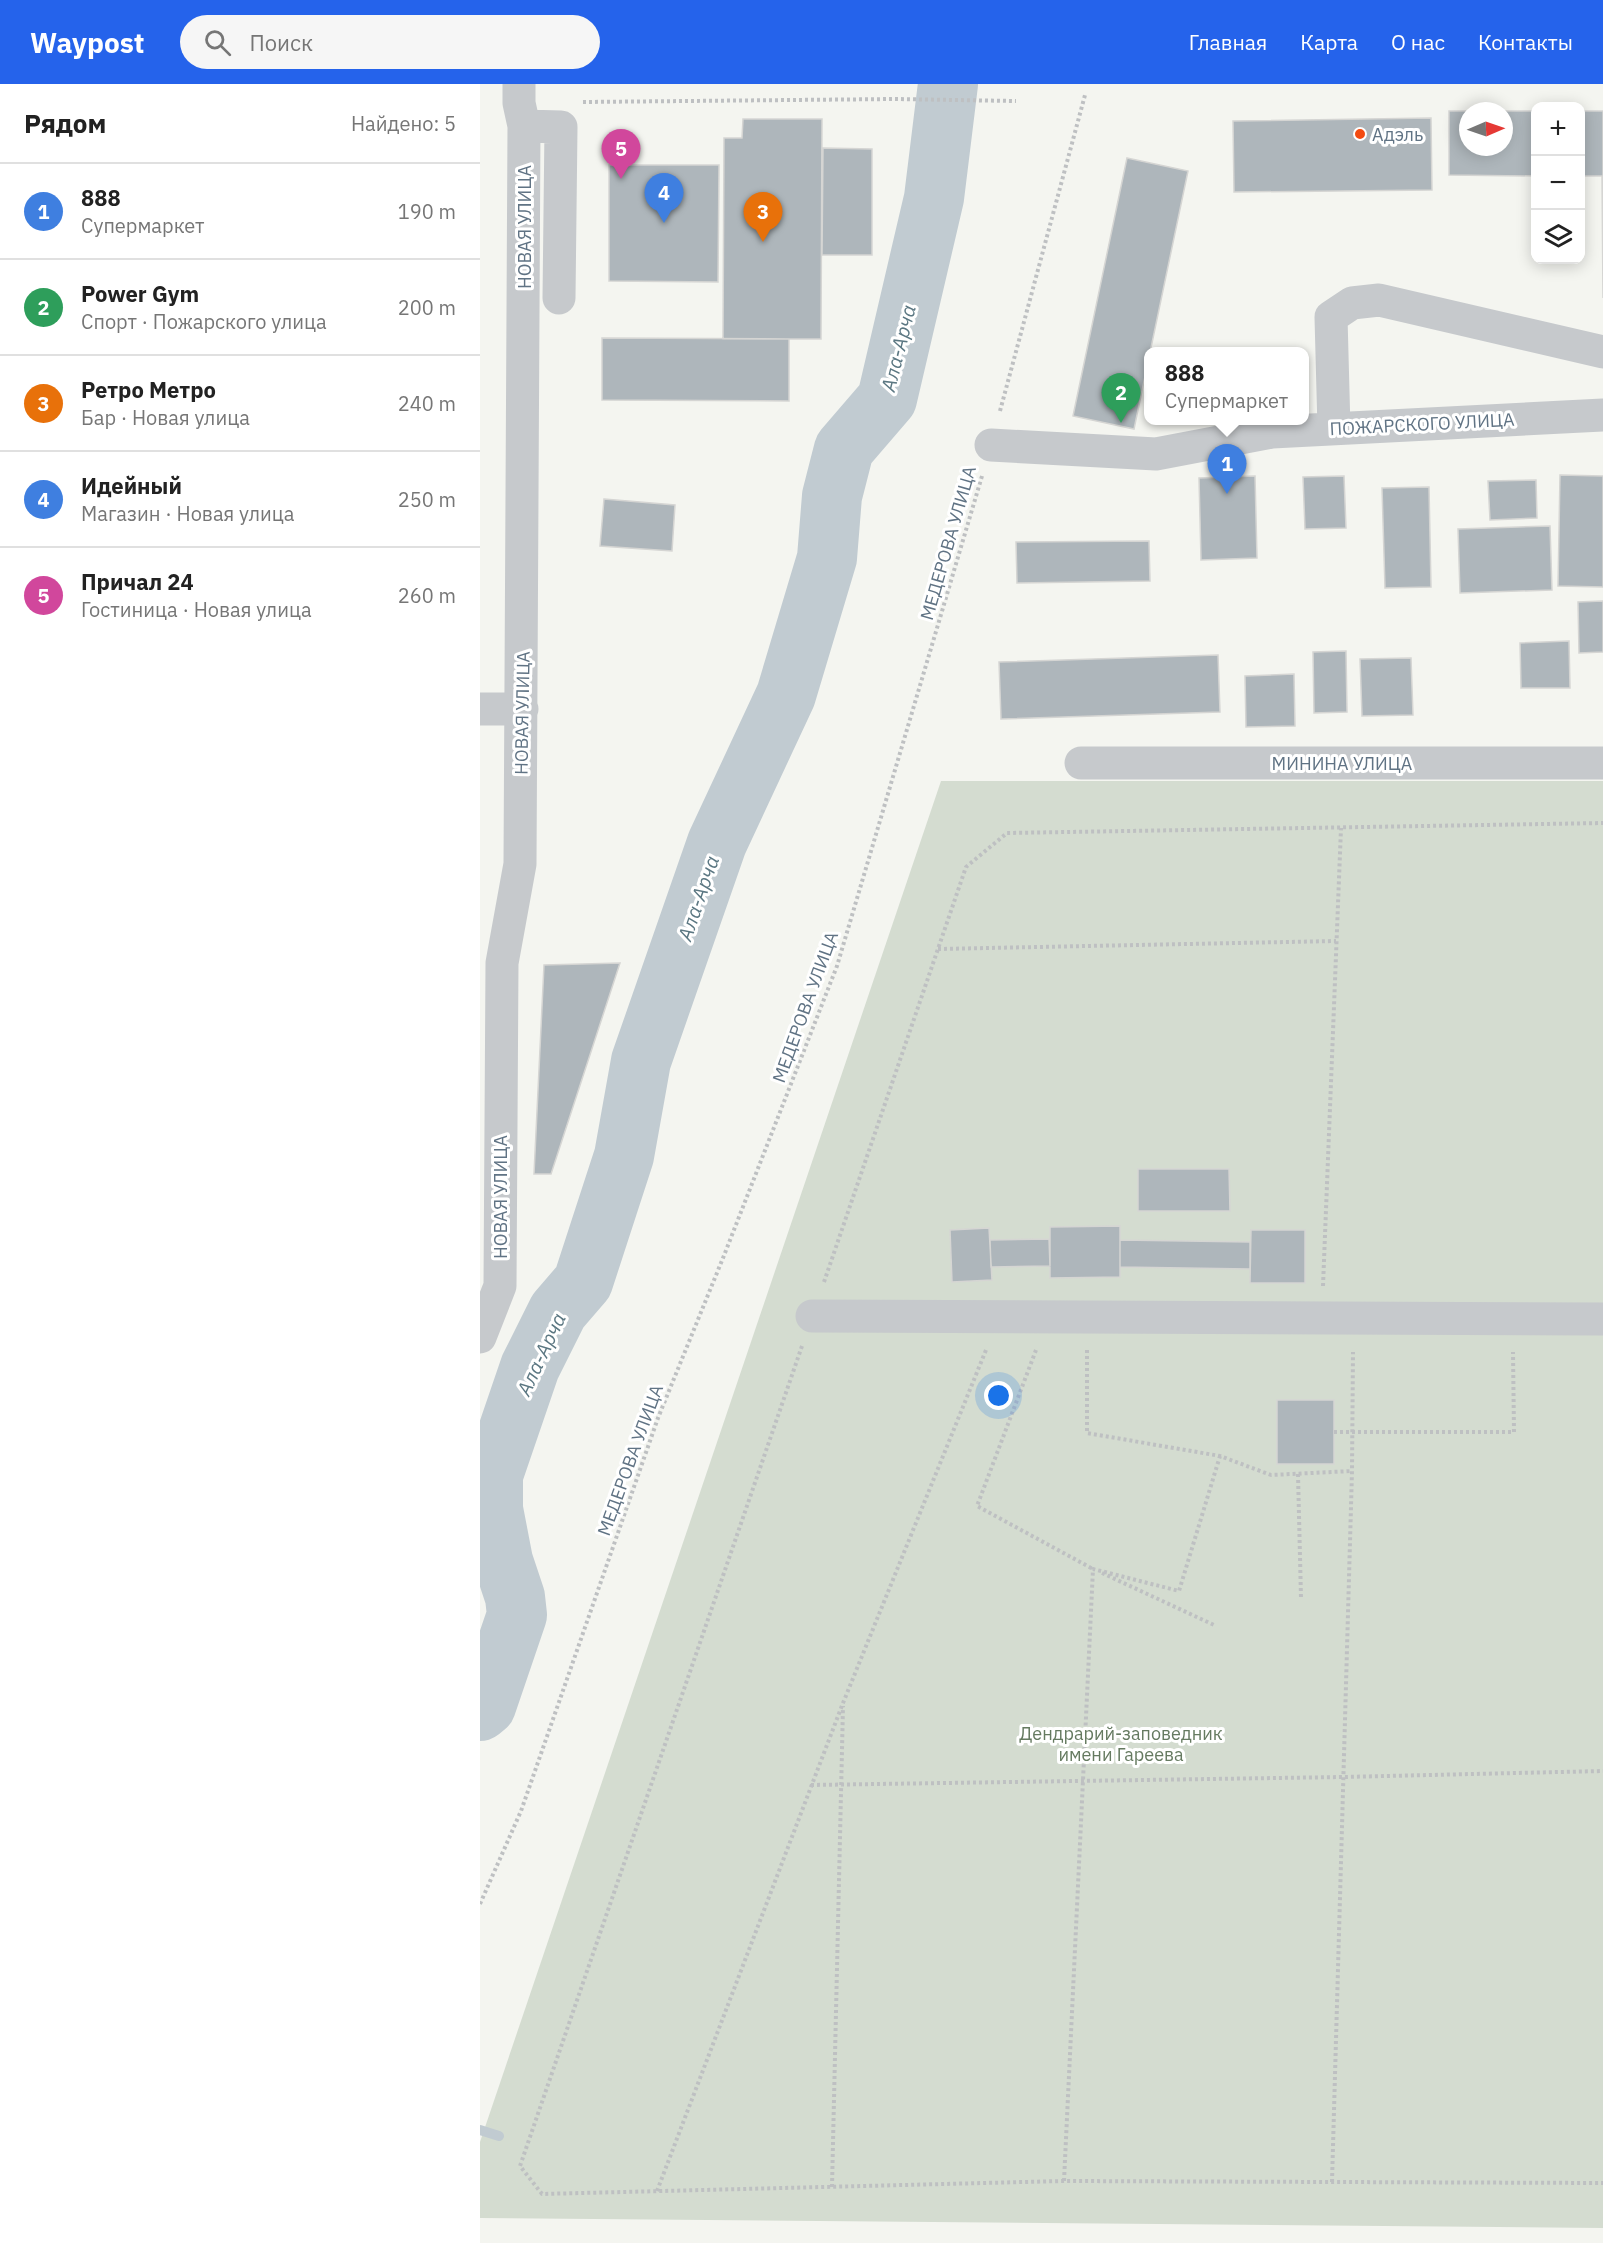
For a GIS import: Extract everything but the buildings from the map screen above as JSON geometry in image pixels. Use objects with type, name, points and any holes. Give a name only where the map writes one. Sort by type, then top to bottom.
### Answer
[{"type":"street","name":"НОВАЯ УЛИЦА","points":[[480,1337],[500,1286],[491,961],[520,864],[524,126],[519,103],[519,84]]},
{"type":"street","points":[[524,126],[561,127],[560,298]]},
{"type":"street","points":[[1334,429],[1331,316],[1352,303],[1379,300],[1603,352]]},
{"type":"street","name":"ПОЖАРСКОГО УЛИЦА","points":[[991,445],[1156,454],[1272,432],[1603,415]]},
{"type":"street","points":[[480,709],[522,709]]},
{"type":"street","name":"МИНИНА УЛИЦА","points":[[1081,764],[1603,763]]},
{"type":"street","points":[[812,1316],[1603,1319]]},
{"type":"path","name":"МЕДЕРОВА УЛИЦА","points":[[480,1904],[521,1811],[658,1418],[837,966],[991,445],[1085,95]]},
{"type":"path","points":[[578,102],[895,99],[1016,101]]},
{"type":"path","points":[[1603,823],[1007,833],[966,867],[520,2166],[542,2194],[1064,2181],[1603,2183]]},
{"type":"path","points":[[1322,1317],[1341,828]]},
{"type":"path","points":[[938,949],[1336,941]]},
{"type":"path","points":[[657,2191],[843,1703],[1000,1316]]},
{"type":"path","points":[[1049,1316],[977,1506],[1093,1569],[1214,1625]]},
{"type":"path","points":[[1088,1316],[1087,1433],[1220,1456],[1271,1474],[1352,1471]]},
{"type":"path","points":[[1332,2182],[1352,1471],[1354,1317]]},
{"type":"path","points":[[1334,1432],[1514,1432],[1512,1318]]},
{"type":"path","points":[[1093,1569],[1179,1592],[1220,1456]]},
{"type":"path","points":[[1298,1474],[1301,1598]]},
{"type":"path","points":[[1064,2181],[1093,1569]]},
{"type":"path","points":[[832,2187],[843,1703]]},
{"type":"path","points":[[811,1785],[1084,1782],[1603,1771]]},
{"type":"green space","name":"Дендрарий-заповедник имени Гареева","points":[[941,781],[1603,781],[1603,2228],[480,2218],[480,2142]]},
{"type":"waterway","name":"Ала-Арча","points":[[480,1711],[486,1706],[517,1615],[515,1597],[503,1561],[493,1509],[493,1475],[530,1367],[558,1311],[583,1282],[624,1156],[641,1061],[717,843],[786,695],[827,558],[832,496],[844,449],[887,399],[934,198],[948,84]]},
{"type":"waterway","points":[[480,2130],[499,2136]]},
{"type":"place","name":"Адэль","points":[[1360,134]]},
{"type":"place","name":"Причал 24","points":[[621,179]]},
{"type":"place","name":"Идейный","points":[[664,223]]},
{"type":"place","name":"Ретро Метро","points":[[763,242]]},
{"type":"place","name":"Power Gym","points":[[1121,423]]},
{"type":"place","name":"888","points":[[1227,494]]}]
